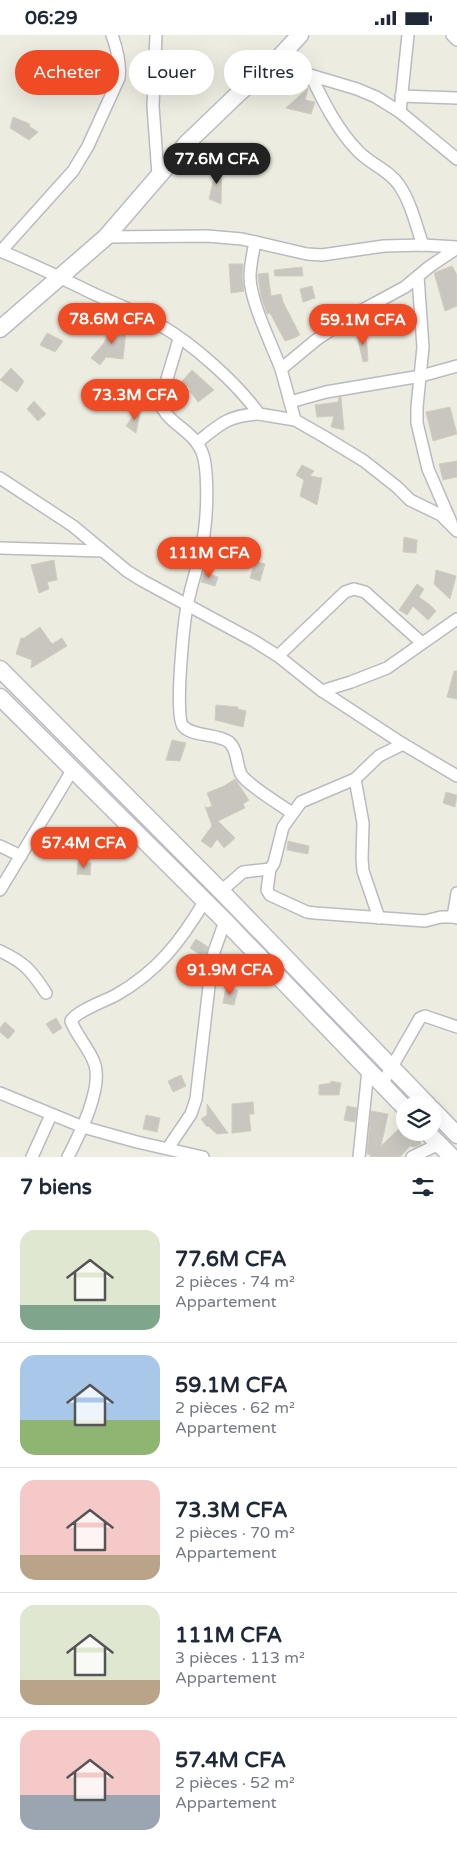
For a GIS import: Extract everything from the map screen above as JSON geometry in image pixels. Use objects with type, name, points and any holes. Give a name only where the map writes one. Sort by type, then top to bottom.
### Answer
[{"type":"street","points":[[112,35],[121,67],[119,78],[88,146],[73,171],[0,251],[153,321],[179,339],[233,383],[259,414]]},
{"type":"street","points":[[156,35],[153,97],[158,175]]},
{"type":"street","points":[[286,50],[300,35]]},
{"type":"street","points":[[400,112],[408,35]]},
{"type":"street","points":[[452,35],[457,40]]},
{"type":"street","points":[[312,76],[357,89],[376,97],[400,112],[457,159]]},
{"type":"street","points":[[312,78],[330,112],[356,149],[369,162],[398,183],[423,245]]},
{"type":"street","points":[[0,329],[106,237],[158,175],[210,121],[238,95]]},
{"type":"street","points":[[401,96],[457,98]]},
{"type":"street","points":[[106,237],[207,236],[242,239],[307,254],[322,255],[384,246],[423,245],[457,248]]},
{"type":"street","points":[[256,242],[250,284],[281,369],[295,420]]},
{"type":"street","points":[[281,369],[316,340],[355,313],[394,294],[444,255],[457,248]]},
{"type":"street","points":[[418,277],[423,347],[417,423],[428,469],[455,528]]},
{"type":"street","points":[[179,339],[160,402],[162,411],[198,442],[205,464],[203,539],[187,604],[180,675],[180,717],[182,725],[188,730],[220,738],[228,742],[233,747],[241,775],[292,813]]},
{"type":"street","points":[[290,402],[340,389],[421,377],[457,366]]},
{"type":"street","points":[[198,442],[232,417],[259,414],[295,420],[364,461],[397,487],[410,501],[441,515],[455,528]]},
{"type":"street","points":[[0,478],[74,526],[127,571],[226,625],[278,657],[322,691],[403,744],[457,776]]},
{"type":"street","points":[[0,549],[102,551]]},
{"type":"street","points":[[278,657],[345,592],[354,589],[365,593],[422,643]]},
{"type":"street","points":[[322,691],[378,673],[457,619]]},
{"type":"street","points":[[0,669],[221,891],[419,1096]]},
{"type":"street","points":[[0,697],[225,921],[396,1099]]},
{"type":"street","points":[[403,744],[379,756],[355,779],[301,802],[283,827],[274,863],[270,869],[268,891],[270,895],[307,912],[425,921],[436,917],[455,917],[457,893]]},
{"type":"street","points":[[0,890],[74,769]]},
{"type":"street","points":[[355,779],[363,823],[362,867],[379,918]]},
{"type":"street","points":[[0,846],[21,856]]},
{"type":"street","points":[[221,891],[242,872],[270,869]]},
{"type":"street","points":[[68,1157],[83,1127],[92,1099],[96,1076],[95,1065],[71,1023],[72,1019],[77,1014],[99,1004],[141,979],[175,947],[204,902]]},
{"type":"street","points":[[168,1148],[187,1120],[196,1099],[211,969],[214,952],[225,921]]},
{"type":"street","points":[[0,951],[24,964],[32,971],[46,993]]},
{"type":"street","points":[[382,1084],[422,1016],[457,1027]]},
{"type":"street","points":[[359,1157],[368,1070]]},
{"type":"street","points":[[0,1093],[83,1127],[203,1157]]},
{"type":"street","points":[[32,1157],[51,1115]]},
{"type":"street","points":[[441,1118],[457,1134]]},
{"type":"street","points":[[412,1157],[431,1141]]},
{"type":"street","points":[[437,1141],[452,1157]]},
{"type":"building","points":[[300,95],[306,95],[305,100],[315,102],[311,114],[286,108]]},
{"type":"building","points":[[13,117],[30,124],[29,126],[38,132],[29,140],[10,128]]},
{"type":"building","points":[[218,161],[222,162],[221,204],[209,199]]},
{"type":"building","points":[[229,264],[243,264],[244,291],[231,293]]},
{"type":"building","points":[[452,266],[457,275],[457,306],[445,311],[434,273]]},
{"type":"building","points":[[302,267],[303,276],[275,276],[274,270]]},
{"type":"building","points":[[268,273],[271,296],[281,294],[283,302],[300,335],[285,341],[270,313],[267,314],[261,296],[258,274]]},
{"type":"building","points":[[312,286],[315,298],[303,302],[300,289]]},
{"type":"building","points":[[114,323],[126,330],[123,359],[106,357],[100,365],[91,358],[104,343]]},
{"type":"building","points":[[366,331],[368,361],[363,362],[357,335]]},
{"type":"building","points":[[47,333],[63,341],[55,352],[40,345]]},
{"type":"building","points":[[11,368],[24,381],[17,392],[0,380]]},
{"type":"building","points":[[192,370],[214,390],[198,402],[189,390],[192,390],[182,381]]},
{"type":"building","points":[[339,397],[341,397],[344,430],[331,427],[334,416],[317,417],[315,405],[338,402]]},
{"type":"building","points":[[34,401],[46,414],[38,421],[27,409]]},
{"type":"building","points":[[142,403],[136,433],[126,426]]},
{"type":"building","points":[[450,407],[457,434],[433,441],[426,412]]},
{"type":"building","points":[[457,461],[457,477],[443,480],[439,464]]},
{"type":"building","points":[[302,465],[314,471],[310,476],[322,478],[317,505],[300,496],[304,480],[296,475]]},
{"type":"building","points":[[404,537],[417,540],[416,553],[403,552]]},
{"type":"building","points":[[54,560],[57,580],[47,582],[49,589],[39,593],[31,565]]},
{"type":"building","points":[[255,561],[265,564],[260,581],[250,578]]},
{"type":"building","points":[[436,570],[456,576],[450,599],[434,584]]},
{"type":"building","points":[[203,572],[218,577],[215,586],[201,582]]},
{"type":"building","points":[[417,584],[424,589],[419,597],[436,611],[428,620],[413,606],[407,615],[399,610]]},
{"type":"building","points":[[40,627],[52,644],[62,638],[67,646],[31,668],[32,660],[16,654],[21,638],[24,638]]},
{"type":"building","points":[[454,671],[457,671],[457,699],[447,697]]},
{"type":"building","points":[[216,705],[238,707],[238,709],[246,711],[243,727],[215,720]]},
{"type":"building","points":[[172,740],[186,743],[180,761],[166,760]]},
{"type":"building","points":[[235,779],[249,800],[243,804],[245,808],[218,821],[235,838],[224,848],[217,839],[211,848],[201,841],[212,826],[205,806],[206,808],[212,806],[207,793]]},
{"type":"building","points":[[446,792],[457,795],[455,807],[443,803]]},
{"type":"building","points":[[288,841],[309,846],[308,854],[287,850]]},
{"type":"building","points":[[78,862],[91,863],[90,875],[77,874]]},
{"type":"building","points":[[196,939],[208,947],[205,958],[190,948]]},
{"type":"building","points":[[226,987],[238,990],[234,1005],[223,1003]]},
{"type":"building","points":[[56,1018],[62,1028],[53,1034],[46,1024]]},
{"type":"building","points":[[5,1022],[15,1031],[8,1039],[0,1032],[0,1028]]},
{"type":"building","points":[[181,1075],[186,1086],[173,1092],[168,1081]]},
{"type":"building","points":[[331,1081],[341,1083],[339,1095],[319,1095],[319,1085],[331,1083]]},
{"type":"building","points":[[253,1102],[254,1114],[249,1114],[251,1131],[232,1133],[232,1104]]},
{"type":"building","points":[[207,1104],[228,1133],[217,1134],[207,1127],[201,1119],[207,1115]]},
{"type":"building","points":[[347,1106],[357,1108],[355,1122],[344,1120]]},
{"type":"building","points":[[371,1111],[388,1114],[381,1146],[396,1132],[396,1141],[420,1141],[421,1144],[415,1147],[410,1146],[400,1157],[370,1157],[371,1155],[367,1154]]},
{"type":"building","points":[[146,1115],[160,1118],[157,1132],[143,1129]]}]
